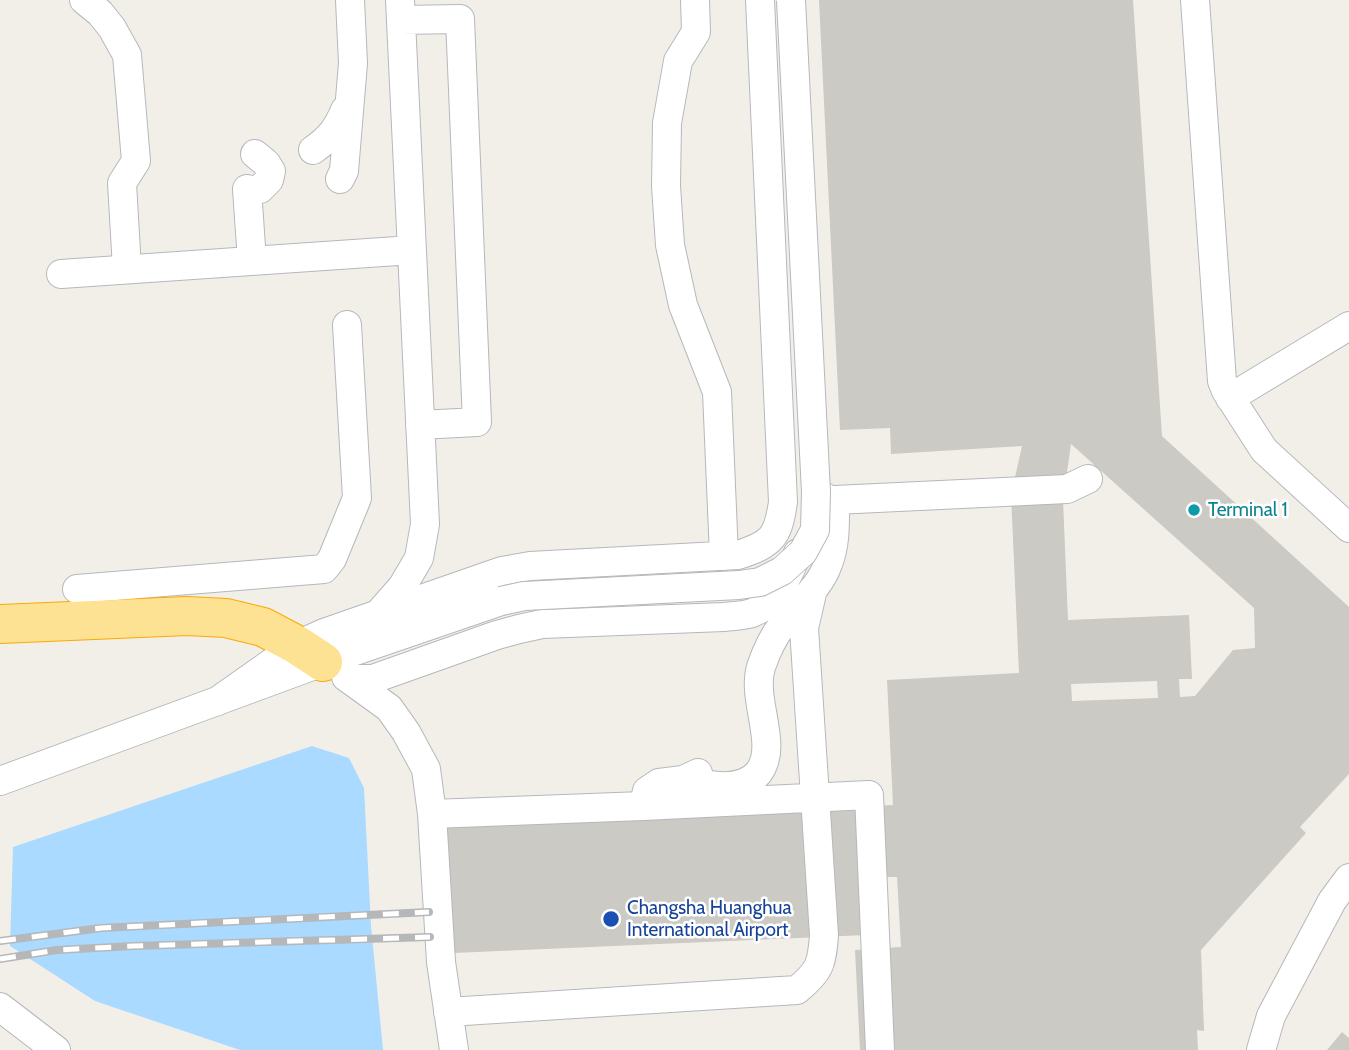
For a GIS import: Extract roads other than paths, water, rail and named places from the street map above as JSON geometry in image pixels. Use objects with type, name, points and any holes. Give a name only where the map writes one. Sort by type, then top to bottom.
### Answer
[{"type":"highway","points":[[0,624],[187,616],[226,618],[263,627],[323,662]]},
{"type":"street","points":[[84,0],[100,13],[112,28],[127,55],[136,161],[122,183],[127,270]]},
{"type":"street","points":[[340,178],[344,171],[353,63],[350,0]]},
{"type":"street","points":[[695,0],[696,32],[678,61],[667,123],[666,186],[670,245],[683,305],[717,392],[724,556]]},
{"type":"street","points":[[323,662],[324,633],[502,571],[521,567],[738,555],[759,549],[773,538],[780,522],[783,502],[760,0]]},
{"type":"street","points":[[669,559],[711,576],[736,577],[764,570],[786,557],[804,540],[808,496],[780,0]]},
{"type":"street","points":[[0,781],[323,662],[501,601],[524,596],[760,582],[782,571],[803,552],[815,530],[816,492],[791,0]]},
{"type":"street","points":[[643,806],[647,791],[659,783],[683,780],[707,786],[735,785],[750,781],[759,772],[766,757],[767,743],[759,689],[760,670],[769,644],[828,566],[834,544],[798,0]]},
{"type":"street","points":[[1195,0],[1222,381],[1264,450],[1349,528]]},
{"type":"street","points":[[378,614],[402,587],[419,558],[425,524],[420,425],[401,10],[460,19],[477,422],[420,425]]},
{"type":"street","points":[[313,150],[327,141],[339,124],[350,99]]},
{"type":"street","points":[[252,261],[253,189],[269,180],[271,171],[255,154]]},
{"type":"street","points":[[61,274],[412,250]]},
{"type":"street","points":[[77,589],[324,569],[332,559],[357,498],[347,325]]},
{"type":"street","points":[[1230,398],[1349,326]]},
{"type":"street","points":[[323,662],[373,679],[496,635],[542,625],[751,614],[773,601],[819,508],[829,498],[1067,489],[1088,479]]},
{"type":"street","points":[[448,1012],[797,990],[813,977],[822,959],[824,935],[804,628],[813,589]]},
{"type":"street","points":[[323,662],[389,708],[426,769],[432,814],[441,962],[454,1050]]},
{"type":"street","points":[[432,814],[869,795],[880,1050]]},
{"type":"street","points":[[1261,1050],[1271,1016],[1332,901],[1349,878]]},
{"type":"street","points":[[0,1007],[56,1050]]},
{"type":"water","points":[[312,746],[349,758],[364,788],[371,926],[383,1050],[240,1050],[95,1001],[10,946],[13,847]]},
{"type":"railway","points":[[0,941],[101,928],[429,912]]},
{"type":"railway","points":[[0,959],[57,950],[134,946],[430,937]]},
{"type":"place","name":"Terminal 1","points":[[1194,510]]},
{"type":"place","name":"Changsha Huanghua International Airport","points":[[611,919]]}]
